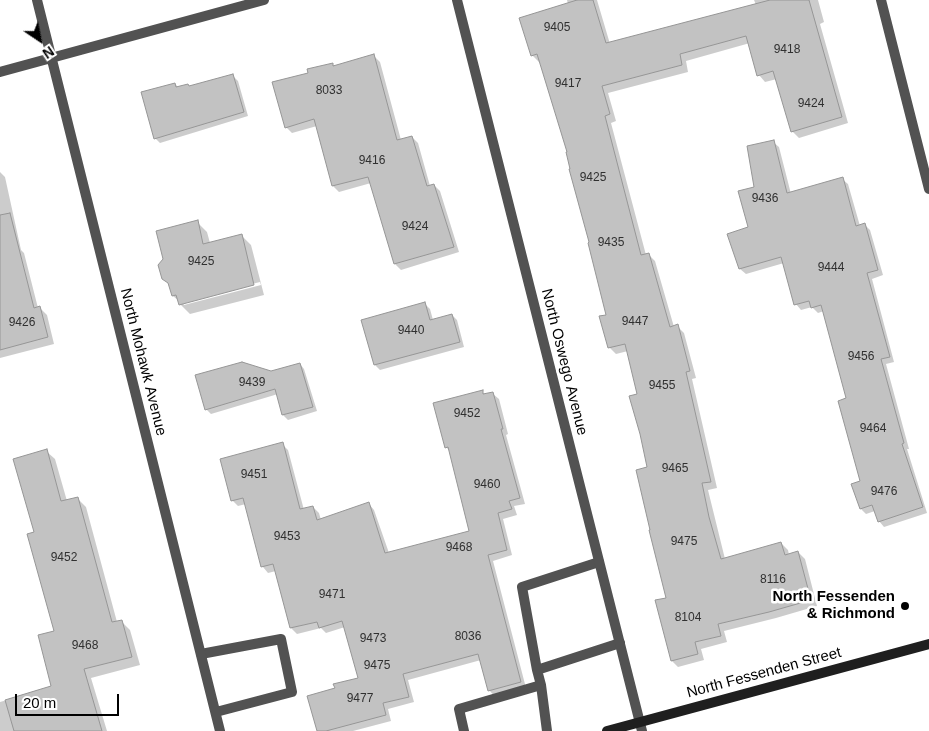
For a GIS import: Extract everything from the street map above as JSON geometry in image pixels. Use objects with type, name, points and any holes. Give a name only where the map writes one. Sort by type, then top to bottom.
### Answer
[{"type":"main road","name":"North Fessenden Street","points":[[607,731],[641,726],[929,644]]},
{"type":"street","name":"North Mohawk Avenue","points":[[37,0],[220,731]]},
{"type":"street","points":[[0,72],[264,0]]},
{"type":"street","name":"North Oswego Avenue","points":[[457,0],[641,726]]},
{"type":"street","points":[[881,0],[929,189]]},
{"type":"street","points":[[547,731],[541,685],[522,587],[600,562]]},
{"type":"street","points":[[201,654],[281,640],[292,692],[216,712]]},
{"type":"street","points":[[537,670],[620,644]]},
{"type":"street","points":[[464,731],[459,709],[541,685]]},
{"type":"building","points":[[577,0],[593,0],[606,43],[770,0],[809,0],[842,117],[791,132],[773,71],[757,76],[746,36],[680,54],[682,65],[602,86],[610,114],[605,116],[641,255],[649,253],[670,327],[678,324],[690,371],[686,372],[711,482],[702,483],[721,559],[781,542],[785,555],[798,551],[811,600],[718,624],[721,636],[695,642],[698,654],[671,661],[655,600],[666,598],[636,470],[647,467],[629,396],[637,394],[625,344],[608,348],[599,316],[606,315],[569,169],[567,152],[537,54],[531,56],[519,18]]},
{"type":"building","points":[[374,54],[397,140],[412,136],[427,186],[434,184],[454,247],[394,264],[368,177],[332,186],[314,119],[285,128],[272,82],[308,73],[307,69],[333,63],[333,66]]},
{"type":"building","points":[[233,74],[244,112],[154,139],[141,92],[175,83],[176,87],[188,84],[189,86]]},
{"type":"building","points":[[774,140],[787,193],[843,177],[856,226],[865,223],[878,270],[867,273],[890,357],[881,359],[904,443],[902,444],[923,507],[878,522],[872,505],[860,509],[851,484],[860,481],[838,401],[846,398],[821,305],[811,308],[809,301],[794,305],[781,257],[739,269],[727,234],[748,227],[738,191],[754,187],[747,146]]},
{"type":"building","points":[[10,213],[34,308],[40,306],[48,337],[0,350],[0,215]]},
{"type":"building","points":[[198,220],[203,244],[242,234],[254,285],[179,305],[176,295],[172,296],[168,283],[162,279],[158,265],[163,259],[156,231]]},
{"type":"building","points":[[425,302],[430,320],[452,314],[460,342],[374,365],[361,320]]},
{"type":"building","points":[[242,362],[271,371],[300,363],[313,407],[282,415],[275,389],[205,410],[195,375]]},
{"type":"building","points":[[483,390],[483,394],[493,392],[520,498],[509,501],[512,509],[498,513],[507,550],[488,555],[521,682],[488,691],[478,654],[403,674],[409,697],[383,703],[386,715],[326,731],[317,731],[307,696],[335,688],[333,684],[358,678],[342,621],[319,628],[317,622],[290,628],[273,564],[261,567],[243,498],[231,501],[220,459],[283,442],[300,509],[313,506],[317,520],[369,502],[385,553],[469,531],[448,447],[445,448],[433,403]]},
{"type":"building","points":[[47,449],[61,501],[78,497],[112,622],[122,620],[132,657],[84,669],[102,731],[14,731],[5,700],[51,686],[38,635],[54,631],[27,534],[34,532],[13,459]]},
{"type":"place","name":"North Fessenden & Richmond","points":[[905,606]]}]
